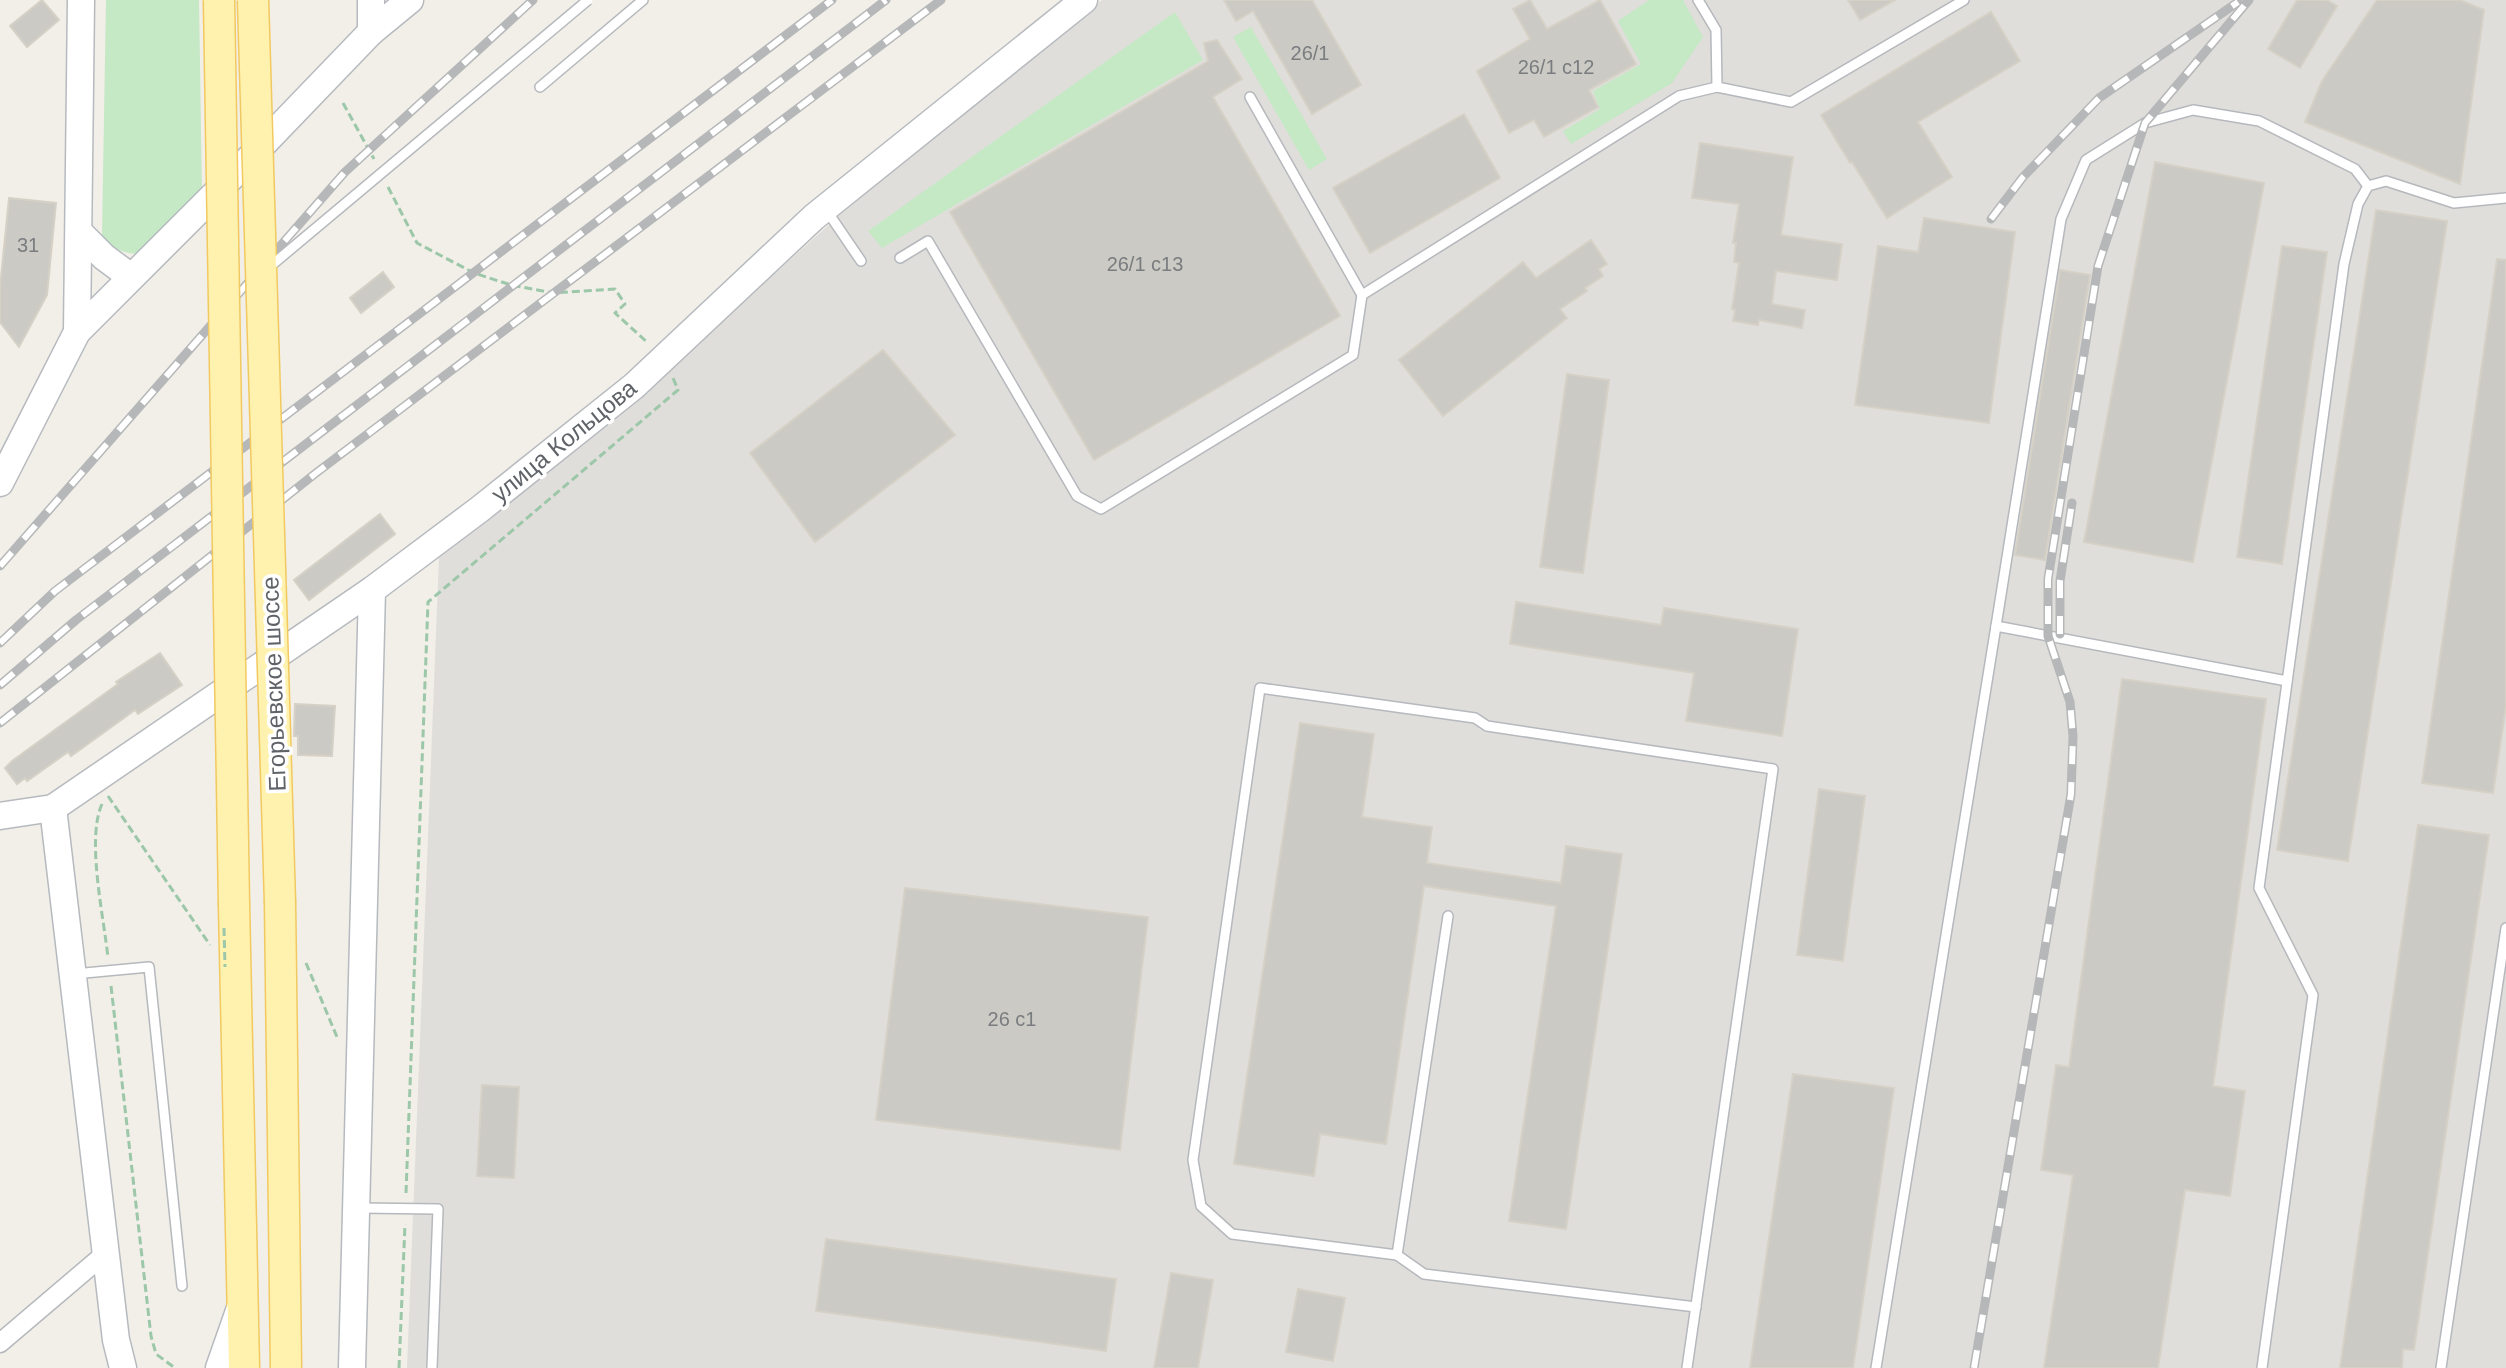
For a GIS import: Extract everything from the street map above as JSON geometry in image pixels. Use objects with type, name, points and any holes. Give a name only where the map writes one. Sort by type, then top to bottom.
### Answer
[{"type":"main road","name":"Егорьевское шоссе","points":[[219,0],[244,1368]]},
{"type":"main road","name":"Егорьевское шоссе","points":[[253,0],[280,903],[286,1368]]},
{"type":"street","points":[[77,332],[81,0]]},
{"type":"street","points":[[371,0],[371,32]]},
{"type":"street","points":[[0,483],[77,332],[371,32],[410,0]]},
{"type":"street","name":"улица Кольцова","points":[[0,816],[53,808],[372,590],[480,509],[634,386],[825,209],[1084,0]]},
{"type":"street","points":[[79,232],[104,257],[131,277]]},
{"type":"street","points":[[352,1368],[372,590]]},
{"type":"street","points":[[53,808],[116,1340],[123,1368]]},
{"type":"street","points":[[0,1343],[107,1252]]},
{"type":"street","points":[[219,1368],[242,1300]]},
{"type":"street","points":[[285,1305],[299,1368]]},
{"type":"street","points":[[338,1368],[343,1363],[354,1311]]},
{"type":"street","points":[[116,1340],[136,1368]]},
{"type":"lane","points":[[261,273],[588,0]]},
{"type":"lane","points":[[540,87],[643,0]]},
{"type":"lane","points":[[1698,0],[1716,30],[1717,87]]},
{"type":"lane","points":[[1362,295],[1679,96],[1717,87],[1791,102],[1964,0]]},
{"type":"lane","points":[[900,258],[928,241],[1077,496],[1101,509],[1353,355],[1362,295],[1250,97]]},
{"type":"lane","points":[[1876,1368],[2061,219],[2086,160],[2145,123],[2193,110],[2259,121],[2355,169],[2368,186]]},
{"type":"lane","points":[[2262,1368],[2313,995],[2259,888],[2344,264],[2358,204],[2368,186],[2386,181],[2454,203],[2506,198]]},
{"type":"lane","points":[[825,209],[861,261]]},
{"type":"lane","points":[[1996,626],[2287,681]]},
{"type":"lane","points":[[1687,1368],[1696,1307],[1773,769],[1487,726],[1475,718],[1260,688],[1193,1160],[1201,1206],[1232,1234],[1397,1255],[1424,1274],[1696,1307]]},
{"type":"lane","points":[[1397,1255],[1448,916]]},
{"type":"lane","points":[[2441,1368],[2506,928]]},
{"type":"lane","points":[[73,974],[149,967],[182,1286]]},
{"type":"lane","points":[[357,1208],[438,1209],[432,1368]]},
{"type":"path","points":[[343,103],[376,163]]},
{"type":"path","points":[[383,176],[417,243],[474,273],[511,285],[553,293],[615,289],[625,304],[615,313],[664,358],[678,390],[428,602],[399,1368]]},
{"type":"path","points":[[106,795],[225,967]]},
{"type":"path","points":[[307,964],[337,1037]]},
{"type":"path","points":[[142,1255],[151,1336],[156,1354],[175,1368]]},
{"type":"shaded area","points":[[1102,0],[2506,0],[2506,1368],[407,1368],[439,557],[619,415],[844,211]]},
{"type":"green space","points":[[106,0],[199,0],[202,195],[143,254],[120,250],[102,235]]},
{"type":"green space","points":[[1649,0],[1683,0],[1703,37],[1672,83],[1571,144],[1563,131],[1600,109],[1593,91],[1641,64],[1618,21]]},
{"type":"green space","points":[[1175,12],[1203,60],[882,248],[868,231]]},
{"type":"green space","points":[[1251,27],[1327,159],[1309,170],[1233,37]]},
{"type":"building","points":[[42,0],[59,20],[27,47],[10,26]]},
{"type":"building","points":[[1224,0],[1312,0],[1361,85],[1312,114],[1253,11],[1236,21]]},
{"type":"building","points":[[1530,0],[1547,29],[1600,0],[1636,64],[1589,90],[1598,107],[1544,137],[1534,120],[1509,133],[1477,71],[1530,39],[1513,9]]},
{"type":"building","points":[[1848,0],[1895,0],[1860,20]]},
{"type":"building","points":[[2297,0],[2327,0],[2337,6],[2300,68],[2268,49]]},
{"type":"building","points":[[2377,0],[2460,0],[2484,10],[2460,184],[2305,122],[2322,81]]},
{"type":"building","points":[[1991,12],[2020,61],[1918,122],[1952,177],[1887,218],[1821,115]]},
{"type":"building","points":[[1217,40],[1242,79],[1213,97],[1340,316],[1094,460],[950,212],[1208,61],[1204,43]]},
{"type":"building","points":[[1464,114],[1500,178],[1370,253],[1333,188]]},
{"type":"building","points":[[1700,143],[1793,157],[1781,235],[1842,244],[1837,280],[1776,271],[1772,304],[1805,310],[1802,328],[1759,320],[1758,325],[1733,321],[1739,263],[1734,262],[1736,243],[1733,243],[1739,204],[1692,198]]},
{"type":"building","points":[[2155,162],[2264,183],[2193,562],[2084,542]]},
{"type":"building","points":[[9,198],[56,203],[47,295],[19,347],[0,322],[0,287]]},
{"type":"building","points":[[2376,210],[2447,221],[2348,861],[2277,850]]},
{"type":"building","points":[[1924,218],[2015,232],[1989,423],[1855,405],[1878,246],[1918,252]]},
{"type":"building","points":[[1591,240],[1607,264],[1599,269],[1603,276],[1560,309],[1567,318],[1443,416],[1399,360],[1523,262],[1536,278]]},
{"type":"building","points":[[2282,246],[2327,252],[2282,564],[2237,557]]},
{"type":"building","points":[[2497,259],[2506,260],[2506,706],[2493,793],[2422,783]]},
{"type":"building","points":[[2060,270],[2090,275],[2045,560],[2015,555]]},
{"type":"building","points":[[383,272],[394,287],[361,313],[350,298]]},
{"type":"building","points":[[883,350],[955,435],[815,542],[750,453]]},
{"type":"building","points":[[1567,374],[1609,380],[1583,573],[1540,567]]},
{"type":"building","points":[[380,514],[395,534],[309,600],[294,580]]},
{"type":"building","points":[[1516,602],[1661,625],[1664,608],[1798,629],[1782,736],[1686,721],[1694,673],[1510,644]]},
{"type":"building","points":[[160,653],[182,685],[138,714],[135,710],[71,756],[68,752],[27,781],[25,778],[17,784],[5,768],[12,761],[118,684],[116,682]]},
{"type":"building","points":[[2122,679],[2266,699],[2213,1086],[2245,1091],[2230,1196],[2185,1190],[2158,1368],[2044,1368],[2073,1175],[2041,1170],[2056,1065],[2069,1067]]},
{"type":"building","points":[[295,704],[335,706],[332,756],[298,755],[298,736],[294,736]]},
{"type":"building","points":[[1300,723],[1374,734],[1362,817],[1432,827],[1427,863],[1561,883],[1566,846],[1622,854],[1566,1229],[1509,1221],[1556,906],[1424,886],[1386,1144],[1320,1134],[1314,1176],[1234,1164]]},
{"type":"building","points":[[1819,789],[1865,796],[1843,961],[1797,955]]},
{"type":"building","points":[[2418,825],[2489,835],[2414,1350],[2403,1349],[2402,1368],[2340,1368]]},
{"type":"building","points":[[905,888],[1148,917],[1120,1150],[876,1120]]},
{"type":"building","points":[[1793,1074],[1894,1088],[1853,1368],[1750,1368]]},
{"type":"building","points":[[482,1085],[519,1087],[514,1178],[477,1176]]},
{"type":"building","points":[[826,1239],[1116,1279],[1106,1351],[816,1311]]},
{"type":"building","points":[[1171,1273],[1213,1280],[1198,1368],[1154,1368]]},
{"type":"building","points":[[1298,1289],[1345,1298],[1333,1361],[1286,1352]]},
{"type":"railway","points":[[0,566],[345,172],[533,0]]},
{"type":"railway","points":[[0,643],[55,591],[832,0]]},
{"type":"railway","points":[[0,685],[76,620],[886,0]]},
{"type":"railway","points":[[0,723],[316,473],[941,0]]},
{"type":"railway","points":[[1974,1368],[2071,794],[2073,736],[2070,702],[2048,636],[2048,579],[2098,266],[2145,123],[2249,0]]},
{"type":"railway","points":[[1991,219],[2023,177],[2099,98],[2238,2]]},
{"type":"railway","points":[[2060,634],[2060,581],[2072,503]]}]
